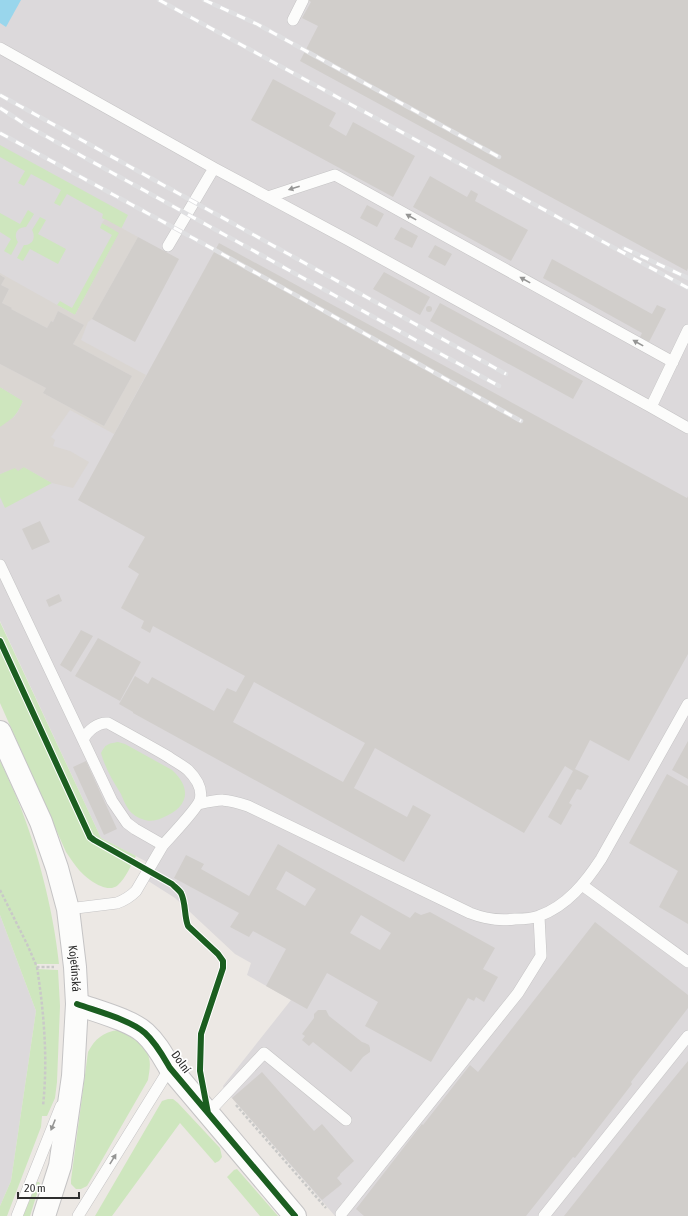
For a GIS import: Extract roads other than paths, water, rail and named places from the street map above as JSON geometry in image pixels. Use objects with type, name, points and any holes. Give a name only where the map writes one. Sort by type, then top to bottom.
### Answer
[{"type":"main road","name":"Kojetínská","points":[[0,732],[41,822],[57,868],[68,909],[75,967],[77,1004],[73,1076],[60,1166],[44,1216]]},
{"type":"main road","name":"Dolní","points":[[77,1004],[132,1025],[145,1033],[159,1050],[170,1068],[295,1216]]},
{"type":"lane","points":[[293,20],[303,0]]},
{"type":"lane","points":[[0,48],[214,168],[688,428]]},
{"type":"lane","points":[[168,246],[214,168]]},
{"type":"lane","points":[[268,197],[336,175],[673,362]]},
{"type":"lane","points":[[651,407],[688,330]]},
{"type":"lane","points":[[0,565],[112,801],[127,823],[135,830],[163,845]]},
{"type":"lane","points":[[198,804],[225,800],[248,806],[480,917],[508,920],[538,916],[560,905],[582,885],[601,859],[688,704]]},
{"type":"lane","points":[[68,909],[117,903],[125,901],[132,896],[163,845],[198,804],[201,792],[195,779],[188,770],[162,753],[106,723],[99,724],[91,730],[83,740]]},
{"type":"lane","points":[[582,885],[688,962]]},
{"type":"lane","points":[[340,1214],[518,993],[542,956],[538,916]]},
{"type":"lane","points":[[544,1216],[688,1036]]},
{"type":"lane","points":[[208,1113],[264,1053],[346,1120]]},
{"type":"lane","points":[[78,1216],[170,1068]]},
{"type":"lane","points":[[17,1216],[73,1076]]},
{"type":"water","points":[[0,0],[21,0],[6,27],[0,23]]},
{"type":"railway","points":[[159,0],[688,288]]},
{"type":"railway","points":[[204,0],[257,24],[499,157]]},
{"type":"railway","points":[[0,95],[506,374]]},
{"type":"railway","points":[[0,108],[31,128],[499,386]]},
{"type":"railway","points":[[0,133],[215,250],[521,421]]},
{"type":"railway","points":[[624,248],[688,278]]}]
